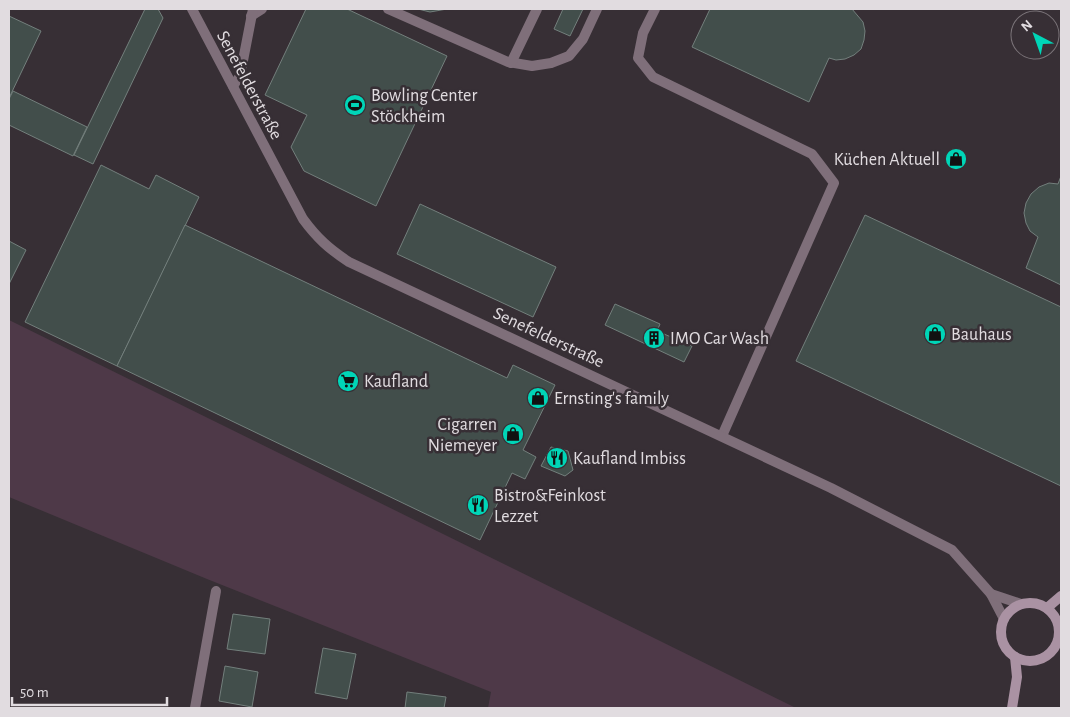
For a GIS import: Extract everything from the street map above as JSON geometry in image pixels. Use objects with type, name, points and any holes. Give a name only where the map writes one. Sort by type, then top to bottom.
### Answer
[{"type":"street","name":"Senefelderstraße","points":[[192,9],[303,219],[318,239],[332,251],[358,266],[848,496],[952,550],[991,594],[1004,618]]},
{"type":"street","points":[[233,86],[240,76],[252,12],[262,9]]},
{"type":"street","points":[[388,9],[511,63],[532,66],[550,63],[569,56],[583,39],[597,9]]},
{"type":"street","points":[[511,63],[537,9]]},
{"type":"street","points":[[655,9],[643,33],[638,58],[653,77],[812,154],[834,183],[722,436]]},
{"type":"street","points":[[196,708],[216,592]]},
{"type":"street","points":[[991,594],[1021,604]]},
{"type":"street","points":[[1046,608],[1061,596]]},
{"type":"street","points":[[1054,616],[1061,602]]},
{"type":"street","points":[[1021,604],[1038,604],[1046,608],[1054,616],[1058,624],[1059,634],[1057,642],[1046,656],[1038,660],[1029,661],[1015,657],[1003,644],[1000,636],[1004,618],[1014,607],[1021,604]]},
{"type":"street","points":[[1012,708],[1017,677],[1015,657]]},
{"type":"street","points":[[1017,677],[1029,661]]},
{"type":"shaded area","points":[[9,320],[796,708],[488,708],[491,692],[207,579],[9,497]]},
{"type":"building","points":[[145,9],[158,9],[163,18],[93,164],[74,155]]},
{"type":"building","name":"Bowling Center Stöckheim","points":[[306,9],[347,9],[447,56],[376,206],[304,171],[291,147],[307,115],[265,95]]},
{"type":"building","points":[[418,9],[447,9],[430,12]]},
{"type":"building","points":[[563,9],[583,9],[570,36],[554,29]]},
{"type":"building","points":[[710,9],[852,9],[863,22],[864,40],[861,49],[854,55],[845,59],[836,60],[829,58],[809,102],[692,47]]},
{"type":"building","points":[[9,16],[41,31],[9,98]]},
{"type":"building","points":[[13,91],[87,127],[73,156],[9,125],[9,99]]},
{"type":"building","points":[[101,165],[149,189],[156,175],[199,197],[117,366],[25,322]]},
{"type":"building","points":[[1061,176],[1061,285],[1026,268],[1038,237],[1030,231],[1024,213],[1026,203],[1031,194],[1039,187],[1049,183],[1058,184]]},
{"type":"building","points":[[420,204],[556,267],[533,317],[397,254]]},
{"type":"building","name":"Bauhaus","points":[[865,215],[1061,307],[1061,486],[796,361]]},
{"type":"building","name":"Kaufland","points":[[185,225],[507,378],[513,365],[555,385],[523,450],[536,457],[525,479],[512,473],[480,540],[117,366]]},
{"type":"building","points":[[9,241],[26,250],[9,284]]},
{"type":"building","name":"IMO Car Wash","points":[[615,304],[660,324],[657,331],[692,346],[684,362],[605,325]]},
{"type":"building","name":"Kaufland Imbiss","points":[[551,447],[568,451],[573,470],[565,476],[541,466]]},
{"type":"building","points":[[233,614],[270,619],[265,654],[227,649]]},
{"type":"building","points":[[323,648],[356,654],[347,699],[315,693]]},
{"type":"building","points":[[225,666],[258,672],[252,707],[219,701]]},
{"type":"building","points":[[407,692],[446,697],[444,708],[405,708]]},
{"type":"place","name":"Bowling Center Stöckheim","points":[[355,105]]},
{"type":"place","name":"Küchen Aktuell","points":[[956,159]]},
{"type":"place","name":"Bauhaus","points":[[935,334]]},
{"type":"place","name":"IMO Car Wash","points":[[654,338]]},
{"type":"place","name":"Kaufland","points":[[348,381]]},
{"type":"place","name":"Ernsting's family","points":[[538,398]]},
{"type":"place","name":"Cigarren Niemeyer","points":[[513,434]]},
{"type":"place","name":"Kaufland Imbiss","points":[[557,458]]},
{"type":"place","name":"Bistro&Feinkost Lezzet","points":[[478,505]]}]
